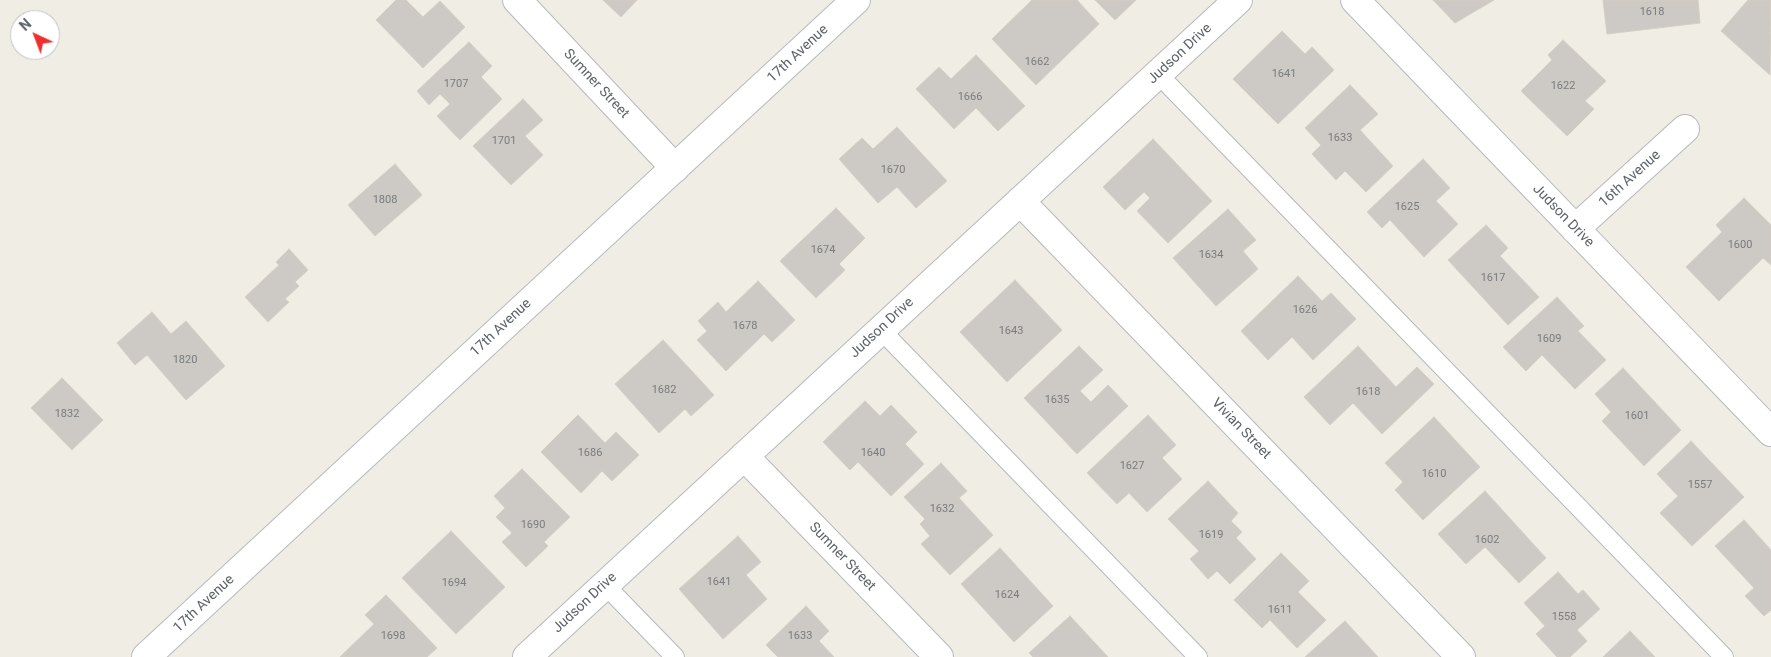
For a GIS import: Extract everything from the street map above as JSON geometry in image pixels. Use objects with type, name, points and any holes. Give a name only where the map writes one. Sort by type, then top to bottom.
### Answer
[{"type":"street","name":"Sumner Street","points":[[517,0],[675,168]]},
{"type":"street","name":"17th Avenue","points":[[146,657],[856,0]]},
{"type":"street","name":"Judson Drive","points":[[527,657],[1238,0]]},
{"type":"street","name":"Judson Drive","points":[[1355,0],[1771,432]]},
{"type":"street","name":"16th Avenue","points":[[1575,229],[1686,129]]},
{"type":"street","name":"Vivian Street","points":[[1020,201],[1461,657]]},
{"type":"street","name":"Sumner Street","points":[[744,456],[939,657]]},
{"type":"lane","points":[[1158,74],[1724,657]]},
{"type":"lane","points":[[880,330],[1198,657]]},
{"type":"lane","points":[[605,585],[675,657]]},
{"type":"building","points":[[396,0],[406,0],[423,17],[440,1],[465,27],[423,68],[376,20]]},
{"type":"building","points":[[603,0],[637,0],[621,17]]},
{"type":"building","points":[[1032,0],[1077,0],[1099,24],[1036,85],[992,39]]},
{"type":"building","points":[[1095,0],[1136,0],[1115,20]]},
{"type":"building","points":[[1433,0],[1494,0],[1455,23]]},
{"type":"building","points":[[1603,0],[1698,0],[1700,23],[1607,34]]},
{"type":"building","points":[[1748,0],[1771,0],[1770,75],[1721,31]]},
{"type":"building","points":[[1282,31],[1305,54],[1312,47],[1334,70],[1278,124],[1233,79]]},
{"type":"building","points":[[1563,40],[1606,81],[1585,101],[1594,109],[1567,136],[1521,91],[1552,60],[1548,55]]},
{"type":"building","points":[[469,42],[492,66],[481,77],[502,99],[460,140],[437,116],[450,104],[440,94],[429,105],[417,91]]},
{"type":"building","points":[[976,55],[1025,106],[998,131],[976,108],[954,129],[916,89],[939,67],[951,79]]},
{"type":"building","points":[[1350,85],[1378,114],[1360,130],[1393,166],[1366,192],[1345,171],[1336,180],[1312,154],[1321,145],[1305,128]]},
{"type":"building","points":[[523,99],[543,120],[525,136],[543,155],[511,185],[473,146]]},
{"type":"building","points":[[897,127],[947,181],[916,208],[897,187],[878,203],[839,159],[862,138],[873,149]]},
{"type":"building","points":[[1153,139],[1212,201],[1168,243],[1137,211],[1150,198],[1144,192],[1125,210],[1103,187]]},
{"type":"building","points":[[1423,159],[1450,188],[1436,201],[1458,224],[1424,257],[1390,220],[1382,228],[1367,212]]},
{"type":"building","points":[[395,164],[422,195],[375,236],[348,205]]},
{"type":"building","points":[[1744,198],[1771,225],[1771,265],[1763,258],[1719,301],[1686,267],[1722,232],[1716,225]]},
{"type":"building","points":[[836,208],[865,238],[839,264],[845,270],[816,298],[780,261]]},
{"type":"building","points":[[1228,209],[1256,240],[1243,251],[1258,269],[1216,306],[1173,258]]},
{"type":"building","points":[[1486,225],[1508,248],[1500,256],[1539,297],[1508,325],[1448,260]]},
{"type":"building","points":[[289,249],[308,270],[295,282],[299,286],[285,299],[289,302],[268,322],[245,297],[279,265],[276,262]]},
{"type":"building","points":[[1298,276],[1322,301],[1331,293],[1356,319],[1313,360],[1292,337],[1268,360],[1241,331]]},
{"type":"building","points":[[1015,280],[1062,330],[1007,382],[960,332]]},
{"type":"building","points":[[758,281],[795,320],[772,342],[764,334],[726,371],[697,340],[707,331],[698,321],[718,302],[726,312]]},
{"type":"building","points":[[1557,297],[1584,326],[1578,331],[1606,360],[1575,389],[1542,355],[1526,371],[1503,347]]},
{"type":"building","points":[[152,312],[171,334],[186,321],[225,366],[186,400],[147,355],[135,365],[117,343]]},
{"type":"building","points":[[663,340],[714,395],[691,416],[685,409],[659,433],[615,384]]},
{"type":"building","points":[[1079,346],[1103,370],[1080,391],[1091,402],[1108,385],[1128,406],[1077,454],[1024,398]]},
{"type":"building","points":[[1358,346],[1396,387],[1417,367],[1434,384],[1382,434],[1353,403],[1330,425],[1304,397]]},
{"type":"building","points":[[1623,368],[1681,430],[1644,466],[1602,421],[1611,412],[1595,394]]},
{"type":"building","points":[[62,378],[103,420],[72,450],[31,408]]},
{"type":"building","points":[[865,401],[880,416],[891,405],[917,432],[905,444],[924,464],[891,496],[858,462],[850,470],[823,442]]},
{"type":"building","points":[[578,415],[605,443],[616,432],[639,455],[612,481],[602,471],[581,493],[541,452]]},
{"type":"building","points":[[1148,415],[1176,445],[1162,458],[1182,479],[1147,512],[1129,493],[1117,504],[1087,473]]},
{"type":"building","points":[[1434,417],[1480,467],[1423,520],[1395,490],[1403,482],[1385,463]]},
{"type":"building","points":[[1691,441],[1744,497],[1692,546],[1660,513],[1678,496],[1657,474]]},
{"type":"building","points":[[941,463],[967,491],[959,498],[993,535],[950,575],[921,544],[930,536],[920,524],[925,519],[904,497]]},
{"type":"building","points":[[522,469],[570,517],[544,542],[548,546],[526,567],[502,542],[512,533],[496,517],[505,508],[494,496]]},
{"type":"building","points":[[1208,481],[1238,513],[1231,521],[1242,532],[1236,538],[1256,559],[1230,584],[1217,571],[1208,579],[1190,559],[1199,551],[1168,519]]},
{"type":"building","points":[[1485,491],[1546,558],[1519,583],[1485,547],[1466,564],[1438,534]]},
{"type":"building","points":[[1744,520],[1771,550],[1771,610],[1764,616],[1745,596],[1754,588],[1715,546]]},
{"type":"building","points":[[451,531],[505,587],[456,634],[402,578]]},
{"type":"building","points":[[738,536],[761,562],[746,575],[767,599],[723,639],[679,589]]},
{"type":"building","points":[[1000,548],[1053,606],[1014,642],[961,584]]},
{"type":"building","points":[[1281,553],[1309,581],[1298,592],[1326,620],[1297,648],[1270,620],[1262,628],[1234,600]]},
{"type":"building","points":[[1558,572],[1578,594],[1583,590],[1600,609],[1577,630],[1587,641],[1570,657],[1557,657],[1536,634],[1545,626],[1524,603]]},
{"type":"building","points":[[386,595],[437,648],[427,657],[340,657],[374,624],[365,615]]},
{"type":"building","points":[[806,606],[829,631],[819,641],[834,657],[778,657],[766,645]]},
{"type":"building","points":[[1070,616],[1108,657],[1033,657],[1029,653]]},
{"type":"building","points":[[1345,621],[1378,657],[1305,657]]},
{"type":"building","points":[[1630,631],[1655,657],[1603,657]]}]
